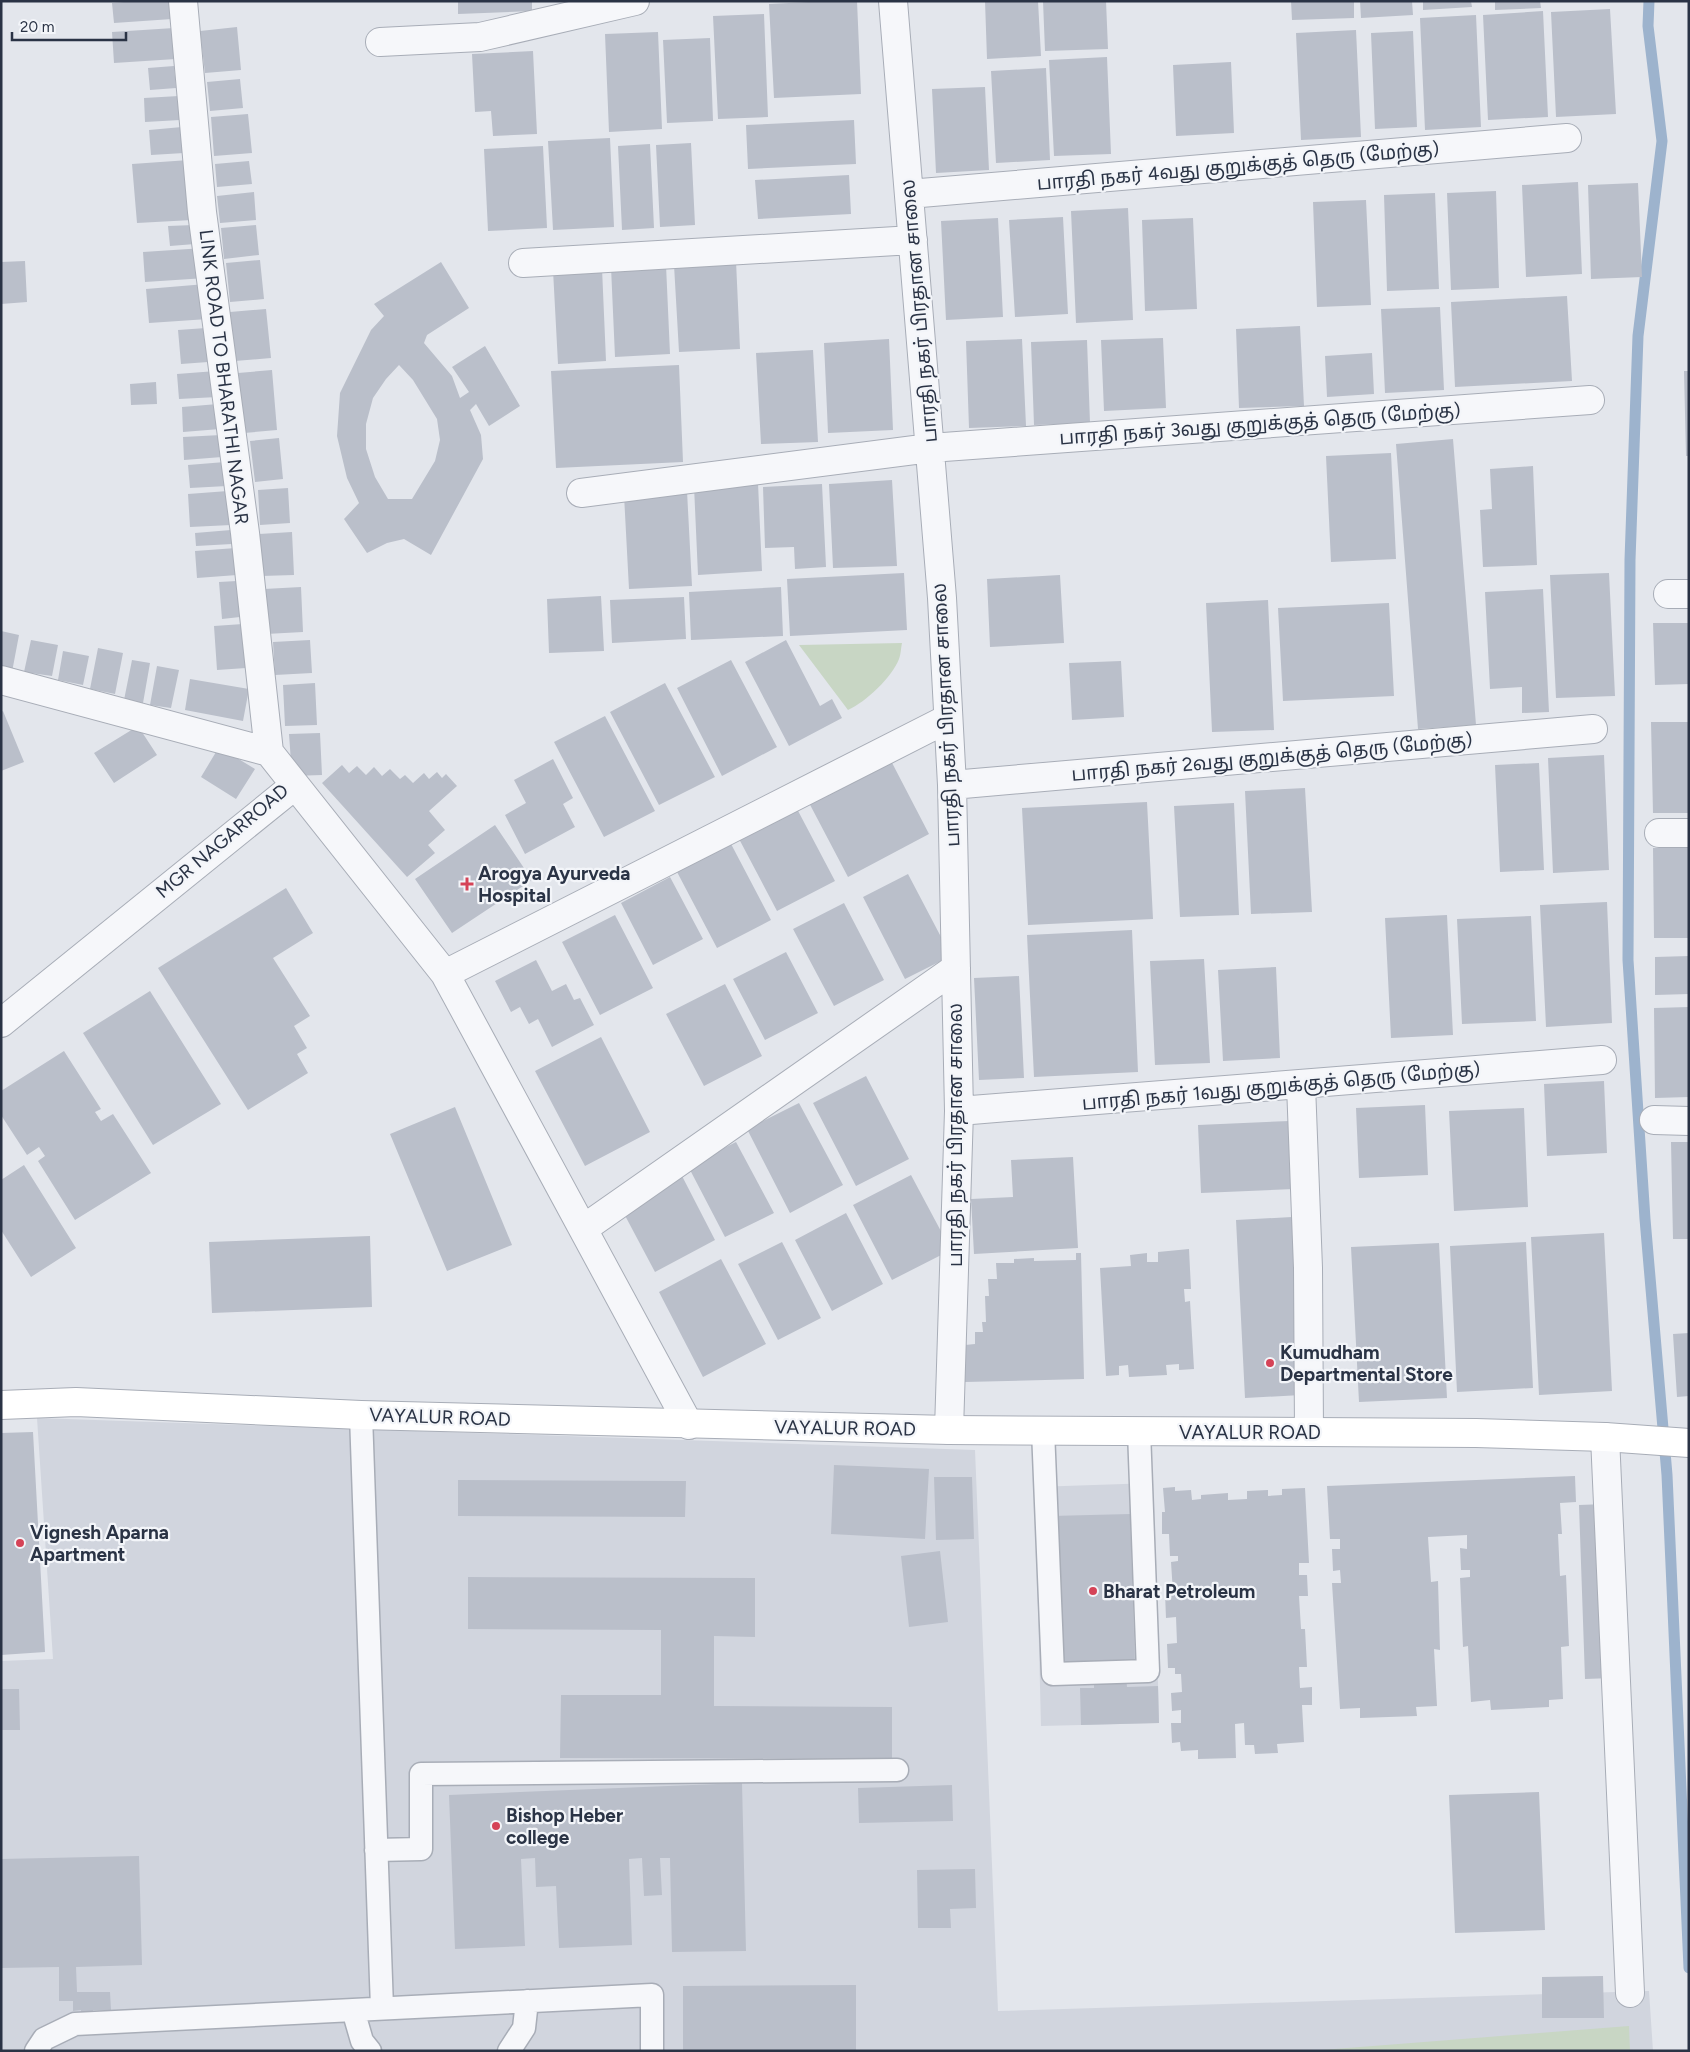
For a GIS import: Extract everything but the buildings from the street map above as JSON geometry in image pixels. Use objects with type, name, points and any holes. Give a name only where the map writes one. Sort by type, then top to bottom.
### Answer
[{"type":"main road","name":"VAYALUR ROAD","points":[[1,1405],[76,1402],[361,1415],[689,1425],[949,1430],[1476,1433],[1689,1443]]},
{"type":"street","name":"LINK ROAD TO BHARATHI NAGAR","points":[[183,1],[202,212],[245,533],[269,752]]},
{"type":"street","points":[[380,42],[480,37],[635,1]]},
{"type":"street","name":"பாரதி நகர் பிரதான சாலை","points":[[893,1],[942,598],[952,785],[959,1111],[949,1430]]},
{"type":"street","name":"பாரதி நகர் 4வது குறுக்குத் தெரு (மேற்கு)","points":[[910,194],[1567,138]]},
{"type":"street","points":[[523,263],[913,240]]},
{"type":"street","name":"பாரதி நகர் 3வது குறுக்குத் தெரு (மேற்கு)","points":[[581,493],[930,448],[1590,400]]},
{"type":"street","points":[[1,680],[269,752]]},
{"type":"street","points":[[445,974],[947,719]]},
{"type":"street","name":"பாரதி நகர் 2வது குறுக்குத் தெரு (மேற்கு)","points":[[952,785],[1593,729]]},
{"type":"street","name":"MGR NAGARROAD","points":[[1,1023],[294,786],[269,752]]},
{"type":"street","points":[[294,786],[445,974],[689,1425]]},
{"type":"street","points":[[1659,832],[1689,833]]},
{"type":"street","points":[[583,1229],[956,968]]},
{"type":"street","name":"பாரதி நகர் 1வது குறுக்குத் தெரு (மேற்கு)","points":[[959,1111],[1602,1060]]},
{"type":"street","points":[[1301,1085],[1308,1268],[1309,1432]]},
{"type":"street","points":[[1654,1120],[1689,1121]]},
{"type":"street","points":[[1613,1438],[1630,1993]]},
{"type":"lane","points":[[361,1415],[382,2008]]},
{"type":"lane","points":[[1043,1430],[1053,1674],[1148,1671],[1139,1431]]},
{"type":"lane","points":[[376,1850],[421,1849],[421,1774],[897,1770]]},
{"type":"lane","points":[[36,2051],[44,2039],[75,2024],[652,1995],[652,2051]]},
{"type":"lane","points":[[509,2051],[524,2028],[527,2001]]},
{"type":"lane","points":[[352,2010],[362,2041],[370,2051]]},
{"type":"shaded area","name":"Bishop Heber college","points":[[37,1418],[975,1450],[998,2011],[1649,1991],[1653,2051],[1,2051],[1,1661],[53,1659]]},
{"type":"shaded area","points":[[1153,1483],[1159,1723],[1041,1726],[1035,1487]]},
{"type":"green space","points":[[902,643],[896,666],[885,681],[863,701],[848,710],[799,645]]},
{"type":"green space","points":[[1629,2026],[1630,2051],[1309,2051]]},
{"type":"waterway","points":[[1649,1],[1648,26],[1662,141],[1638,336],[1630,560],[1628,960],[1645,1219],[1667,1475],[1689,1968]]},
{"type":"place","name":"Arogya Ayurveda Hospital","points":[[467,884]]},
{"type":"place","name":"Kumudham Departmental Store","points":[[1270,1363]]},
{"type":"place","name":"Vignesh Aparna Apartment","points":[[20,1543]]},
{"type":"place","name":"Bharat Petroleum","points":[[1093,1591]]},
{"type":"place","name":"Bishop Heber college","points":[[496,1826]]}]
